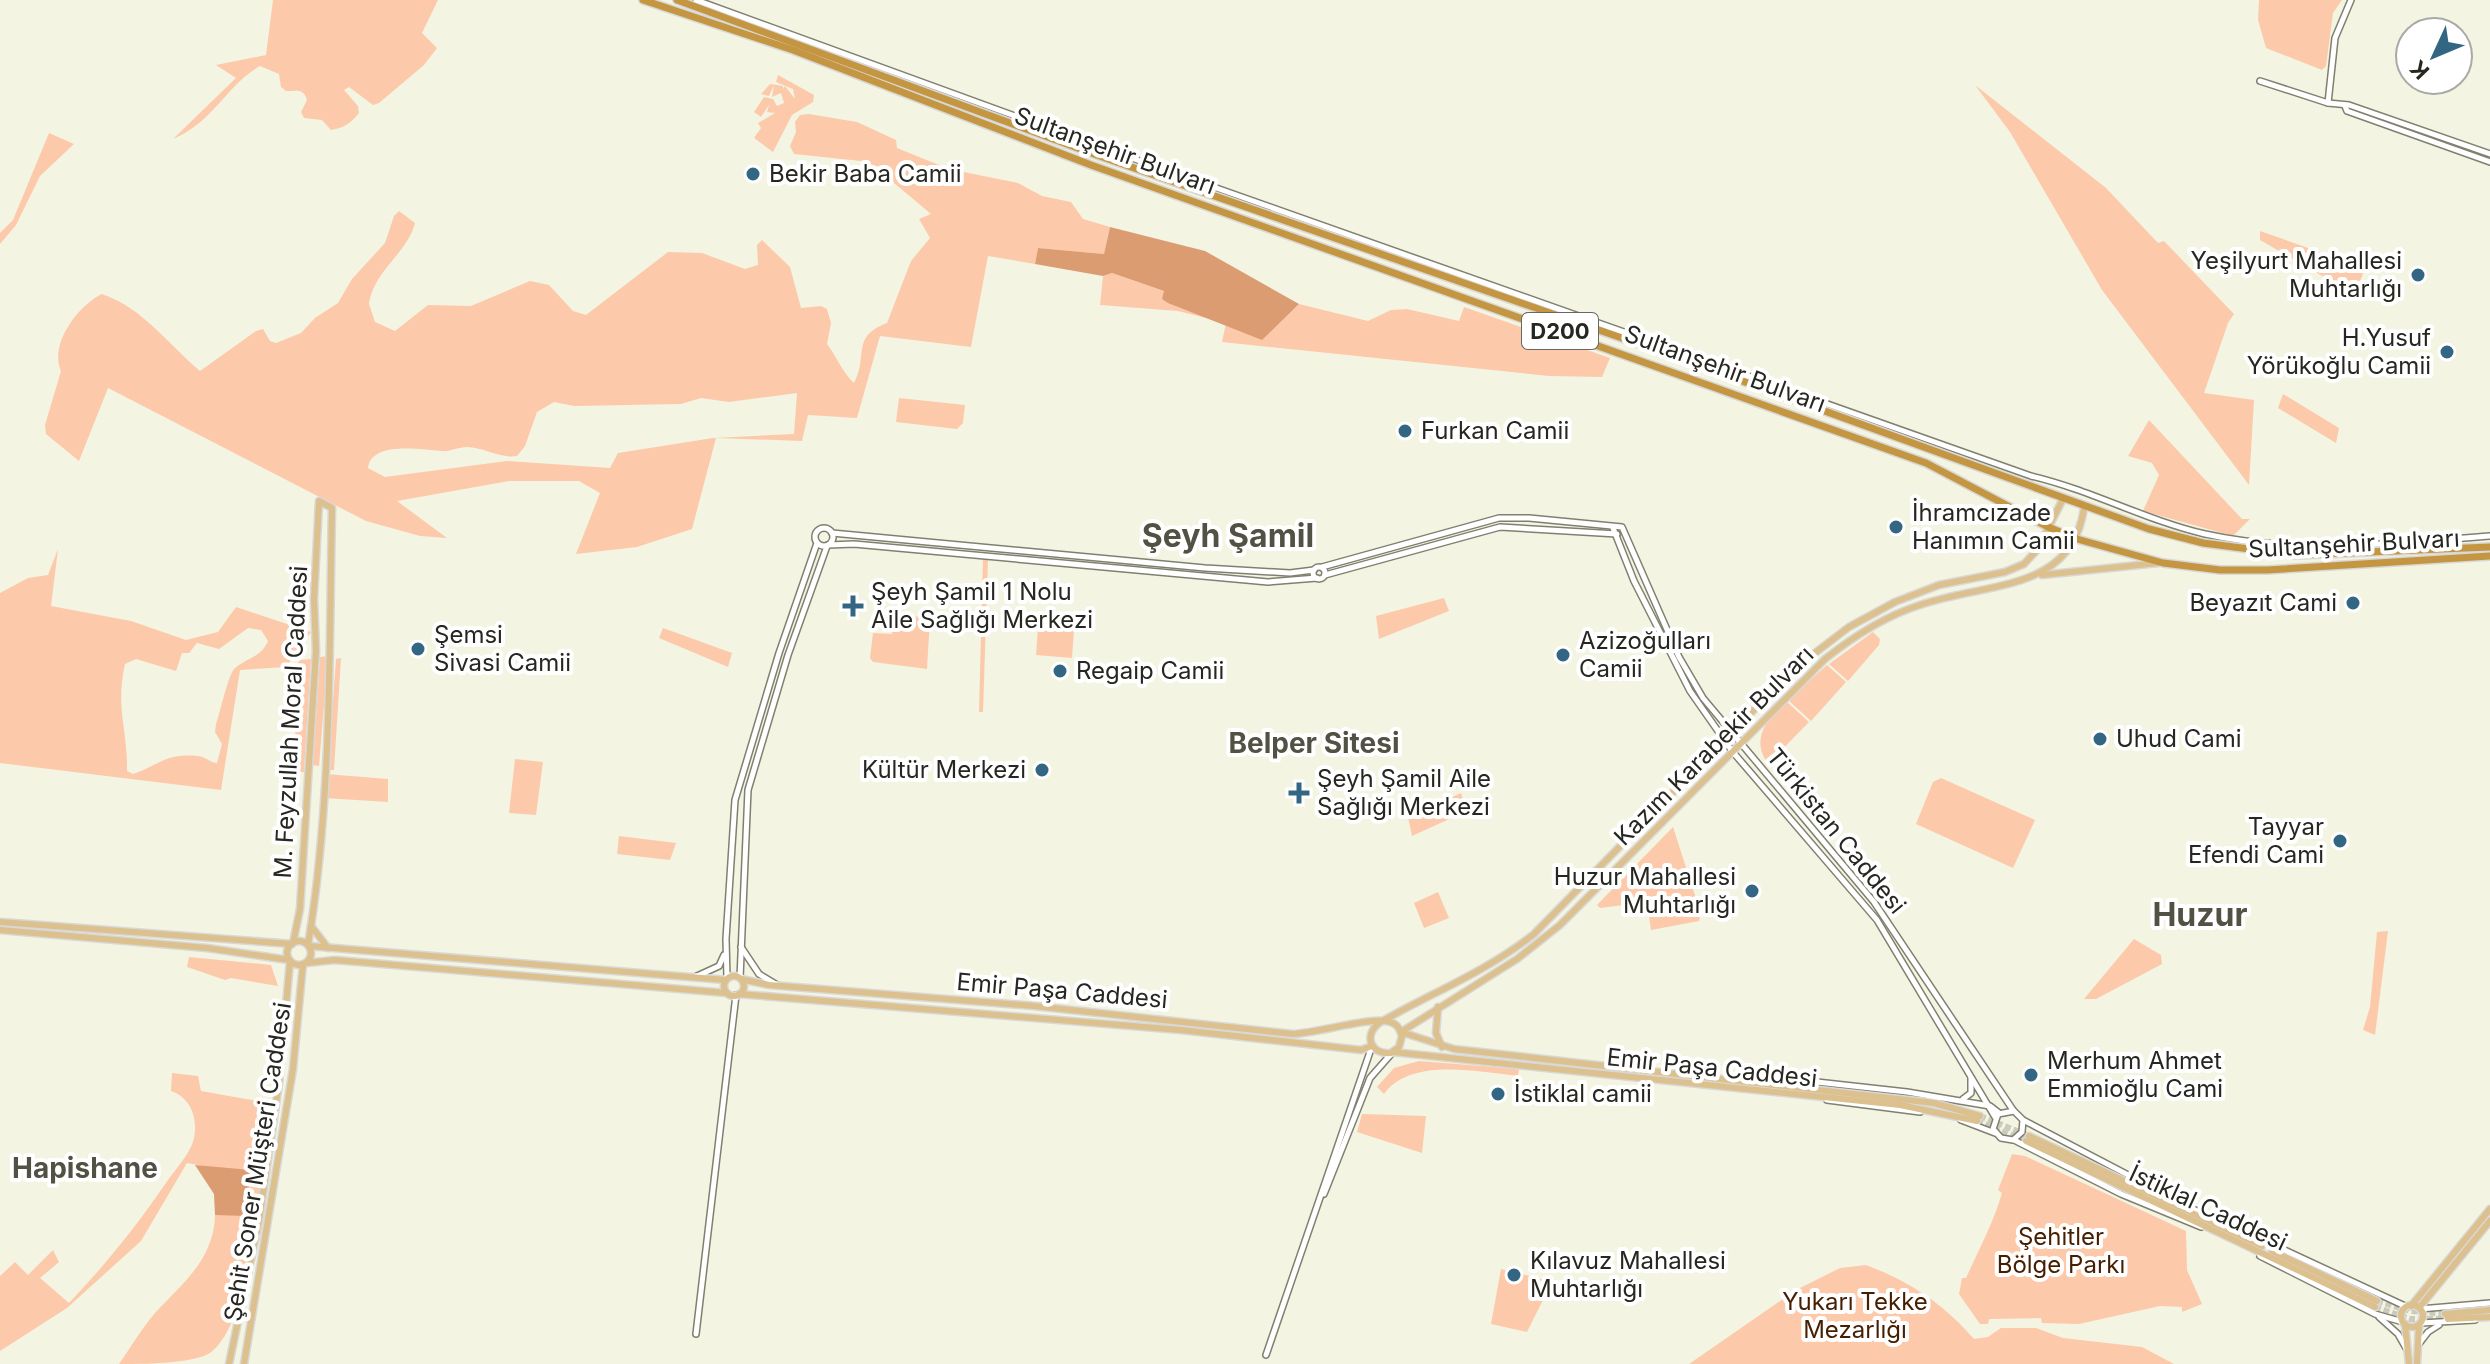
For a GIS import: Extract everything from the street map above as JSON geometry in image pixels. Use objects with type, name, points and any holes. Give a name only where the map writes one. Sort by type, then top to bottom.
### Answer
[{"type":"highway","name":"Sultanşehir Bulvarı","points":[[643,0],[793,50],[1091,165],[1926,463],[2077,539],[2163,563],[2220,570],[2267,570],[2490,556]]},
{"type":"highway","name":"Sultanşehir Bulvarı","points":[[677,0],[1094,154],[1682,359],[2084,508],[2149,529],[2255,552],[2323,555],[2490,547]]},
{"type":"main road","name":"Kazım Karabekir Bulvarı","points":[[1379,1023],[1484,969],[1534,934],[1794,669],[1857,622],[1931,588],[2016,569],[2034,555],[2063,499]]},
{"type":"main road","name":"M. Feyzullah Moral Caddesi","points":[[292,943],[300,909],[316,651],[314,599],[319,501],[332,508],[330,651],[323,804],[309,946]]},
{"type":"main road","points":[[2077,539],[2084,508]]},
{"type":"main road","name":"Kazım Karabekir Bulvarı","points":[[1401,1032],[1517,959],[1560,925],[1814,668],[1863,631],[1919,605],[2031,577],[2061,561],[2077,539]]},
{"type":"main road","points":[[2031,577],[2102,567],[2163,563]]},
{"type":"main road","points":[[0,922],[292,943],[301,941],[309,946],[328,948],[687,979],[726,979],[727,993],[335,960],[305,964],[207,948],[0,930]]},
{"type":"main road","points":[[311,926],[328,948]]},
{"type":"main road","points":[[290,960],[287,953],[292,943]]},
{"type":"main road","points":[[305,964],[311,955],[309,946]]},
{"type":"main road","name":"Şehit Soner Müşteri Caddesi","points":[[229,1364],[259,1221],[279,1083],[290,960]]},
{"type":"main road","name":"Şehit Soner Müşteri Caddesi","points":[[244,1364],[293,1069],[305,964]]},
{"type":"main road","name":"Emir Paşa Caddesi","points":[[726,979],[1087,1011],[1293,1034],[1379,1023]]},
{"type":"main road","points":[[738,994],[744,985],[740,979]]},
{"type":"main road","name":"Emir Paşa Caddesi","points":[[727,993],[1181,1030],[1361,1050],[1372,1046]]},
{"type":"main road","points":[[1438,1007],[1435,1025],[1442,1047]]},
{"type":"main road","points":[[1392,1022],[1401,1032],[1401,1044],[1393,1052],[1382,1053],[1372,1046],[1371,1032],[1379,1023],[1392,1022]]},
{"type":"main road","name":"Emir Paşa Caddesi","points":[[1393,1052],[1815,1096],[1979,1118],[1934,1103],[1442,1047],[1401,1032]]},
{"type":"main road","name":"İstiklal Caddesi","points":[[2028,1139],[2378,1305]]},
{"type":"main road","points":[[2409,1364],[2402,1314],[2490,1209]]},
{"type":"main road","points":[[2417,1364],[2420,1309],[2490,1221]]},
{"type":"main road","points":[[2409,1306],[2420,1309]]},
{"type":"main road","points":[[2446,1316],[2490,1310]]},
{"type":"main road","points":[[2446,1316],[2490,1318]]},
{"type":"main road","points":[[2404,1323],[2412,1327],[2420,1324]]},
{"type":"street","name":"Sultanşehir Bulvarı","points":[[696,0],[1089,143],[1210,183],[2031,476],[2090,493],[2166,524],[2271,544],[2326,546],[2490,536]]},
{"type":"street","points":[[2328,103],[2335,38],[2351,0]]},
{"type":"street","points":[[2260,81],[2490,154]]},
{"type":"street","points":[[2345,106],[2347,111],[2490,162]]},
{"type":"street","points":[[2063,499],[2067,485]]},
{"type":"street","points":[[2084,508],[2090,493]]},
{"type":"street","points":[[726,979],[735,800],[819,529],[826,528],[832,533],[1205,568],[1290,573],[1314,570],[1499,518],[1529,518],[1614,531]]},
{"type":"street","points":[[817,543],[885,546],[1268,582],[1317,578],[1500,527],[1614,531]]},
{"type":"street","name":"Türkistan Caddesi","points":[[1997,1115],[1877,920],[1732,751],[1690,691],[1634,581],[1614,531],[1623,531],[1679,657],[1703,698],[1874,902],[1980,1066],[2013,1110]]},
{"type":"street","points":[[740,979],[748,790],[788,655],[832,533]]},
{"type":"street","points":[[1322,567],[1325,575]]},
{"type":"street","points":[[1314,570],[1317,578]]},
{"type":"street","points":[[316,651],[330,651]]},
{"type":"street","points":[[687,979],[719,966],[726,939]]},
{"type":"street","points":[[740,943],[752,966],[778,986]]},
{"type":"street","points":[[696,1334],[738,994]]},
{"type":"street","points":[[1266,1355],[1372,1046]]},
{"type":"street","points":[[1312,1220],[1370,1078],[1393,1052]]},
{"type":"street","points":[[1948,1098],[1967,1098],[1973,1087],[1970,1073]]},
{"type":"street","points":[[1804,1087],[1817,1082],[1990,1106]]},
{"type":"street","points":[[1815,1096],[1934,1114],[1995,1133],[2004,1140],[2013,1139],[2023,1131],[2023,1120]]},
{"type":"street","points":[[1995,1133],[1997,1115],[2013,1110],[2023,1120],[2111,1169],[2203,1212],[2223,1230]]},
{"type":"street","points":[[2013,1139],[2121,1194],[2195,1225],[2223,1230]]},
{"type":"street","points":[[2240,1237],[2252,1252],[2387,1308],[2378,1305]]},
{"type":"street","points":[[2420,1309],[2446,1316],[2490,1303]]},
{"type":"street","points":[[2378,1305],[2409,1306]]},
{"type":"street","points":[[2378,1305],[2404,1323]]},
{"type":"street","points":[[2378,1305],[2408,1353]]},
{"type":"street","points":[[2418,1346],[2446,1316]]},
{"type":"street","points":[[2420,1324],[2440,1325]]},
{"type":"green space","points":[[273,0],[438,0],[422,33],[437,48],[424,65],[379,103],[373,105],[349,87],[344,90],[358,106],[359,113],[340,128],[331,130],[322,120],[304,118],[301,112],[307,100],[304,94],[286,91],[281,87],[279,74],[260,66],[238,83],[200,122],[173,139],[236,78],[216,65],[266,55]]},
{"type":"green space","points":[[2259,0],[2342,0],[2333,13],[2326,66],[2322,70],[2266,48],[2258,20]]},
{"type":"green space","points":[[778,75],[814,95],[813,102],[792,115],[773,152],[754,138],[761,128],[758,123],[775,113],[767,112],[769,105],[761,117],[754,112],[764,97],[773,99],[777,106],[784,103],[781,93],[772,97],[774,85],[769,96],[761,94],[770,84],[783,86],[783,89],[785,86],[795,99],[793,89],[776,82]]},
{"type":"green space","points":[[1975,85],[2106,188],[2158,243],[2164,241],[2234,314],[2228,323],[2204,393],[2254,400],[2249,485],[2102,290],[2010,132]]},
{"type":"green space","points":[[800,115],[857,122],[896,140],[897,148],[949,169],[1018,183],[1042,196],[1071,202],[1083,219],[1110,227],[1104,254],[1038,248],[1035,264],[988,256],[971,347],[880,336],[857,418],[808,415],[802,441],[716,438],[692,529],[637,547],[576,554],[600,493],[579,481],[509,481],[397,501],[447,538],[420,536],[366,521],[108,388],[79,461],[46,434],[45,425],[61,371],[58,361],[62,338],[83,307],[102,294],[130,308],[200,371],[256,331],[263,329],[270,341],[276,343],[301,333],[315,318],[338,303],[352,279],[385,243],[394,216],[399,211],[415,223],[405,244],[377,281],[369,304],[375,322],[395,331],[428,305],[471,306],[530,281],[549,285],[573,311],[586,315],[668,252],[702,253],[745,269],[758,265],[757,245],[762,240],[790,267],[801,308],[821,306],[827,309],[831,323],[827,344],[854,383],[864,341],[868,334],[887,323],[911,261],[930,238],[919,219],[931,214],[894,183],[889,170],[861,161],[794,154],[790,146],[796,132],[795,122]],"holes":[[[797,393],[794,434],[713,438],[618,453],[610,468],[507,461],[385,477],[368,468],[371,459],[378,453],[399,449],[445,451],[467,447],[517,456],[525,446],[537,412],[554,402],[574,406],[681,404],[701,398],[729,402]]]},
{"type":"green space","points":[[49,133],[74,144],[40,176],[16,225],[0,244],[0,233],[13,220]]},
{"type":"green space","points":[[2260,231],[2365,268],[2355,295],[2260,240]]},
{"type":"green space","points":[[1112,273],[1164,291],[1262,339],[1299,304],[1368,321],[1391,310],[1407,309],[1459,321],[1464,307],[1610,358],[1602,377],[1549,376],[1222,342],[1226,323],[1178,311],[1100,305],[1103,276]]},
{"type":"green space","points":[[2283,394],[2339,428],[2336,443],[2278,408]]},
{"type":"green space","points":[[899,398],[965,405],[963,423],[957,429],[896,422]]},
{"type":"green space","points":[[2149,420],[2242,519],[2250,519],[2233,536],[2143,511],[2159,475],[2152,463],[2128,456]]},
{"type":"green space","points":[[58,549],[51,606],[131,621],[186,640],[218,632],[236,607],[311,632],[286,667],[240,670],[221,790],[0,763],[0,593],[28,578],[48,575]],"holes":[[[248,628],[261,630],[268,641],[265,647],[234,669],[229,679],[216,724],[215,732],[222,744],[217,763],[204,757],[177,756],[133,774],[127,771],[121,694],[125,664],[136,659],[176,671],[182,653],[189,653],[197,643],[219,649]]]},
{"type":"green space","points":[[983,558],[988,558],[983,712],[979,712]]},
{"type":"green space","points":[[1444,598],[1449,611],[1379,639],[1376,616]]},
{"type":"green space","points":[[1039,613],[1075,615],[1072,658],[1036,655]]},
{"type":"green space","points":[[894,614],[930,618],[927,669],[873,662],[870,658],[873,633],[892,634]]},
{"type":"green space","points":[[663,628],[732,653],[728,667],[659,638]]},
{"type":"green space","points":[[1873,632],[1880,639],[1879,645],[1848,681],[1829,664]]},
{"type":"green space","points":[[328,656],[319,766],[313,765],[320,657]]},
{"type":"green space","points":[[341,658],[334,770],[328,770],[336,659]]},
{"type":"green space","points":[[311,659],[304,772],[295,772],[296,664]]},
{"type":"green space","points":[[1827,665],[1846,682],[1811,721],[1788,700]]},
{"type":"green space","points":[[1786,701],[1809,722],[1768,764],[1761,746],[1763,730]]},
{"type":"green space","points":[[515,759],[543,762],[536,815],[509,813]]},
{"type":"green space","points":[[326,774],[388,779],[388,802],[324,798]]},
{"type":"green space","points":[[1941,778],[2035,820],[2013,868],[1916,824],[1933,782]]},
{"type":"green space","points":[[1461,793],[1467,811],[1412,836],[1408,817]]},
{"type":"green space","points":[[1673,827],[1701,914],[1699,921],[1651,930],[1647,902],[1600,908],[1597,905]]},
{"type":"green space","points":[[619,836],[676,843],[670,860],[617,854]]},
{"type":"green space","points":[[1438,892],[1449,918],[1424,928],[1414,903]]},
{"type":"green space","points":[[2388,931],[2375,1035],[2363,1030],[2370,1007],[2377,932]]},
{"type":"green space","points":[[2134,939],[2161,955],[2162,964],[2096,999],[2084,999]]},
{"type":"green space","points":[[189,957],[271,965],[278,986],[231,978],[225,980],[187,967]]},
{"type":"green space","points":[[1419,1061],[1519,1069],[1518,1076],[1465,1070],[1428,1071],[1396,1082],[1384,1094],[1377,1087],[1394,1068]]},
{"type":"green space","points":[[172,1073],[198,1076],[201,1091],[269,1103],[275,1108],[262,1201],[247,1276],[225,1336],[210,1353],[202,1357],[166,1363],[119,1364],[150,1319],[203,1257],[213,1231],[215,1215],[245,1215],[203,1166],[187,1163],[141,1241],[67,1308],[0,1351],[0,1276],[15,1262],[28,1275],[53,1250],[59,1262],[40,1278],[69,1303],[120,1245],[188,1153],[195,1134],[194,1118],[184,1099],[171,1091]]},
{"type":"green space","points":[[1362,1114],[1426,1116],[1422,1153],[1357,1132]]},
{"type":"green space","name":"Şehitler Bölge Parkı","points":[[2012,1154],[2025,1156],[2186,1231],[2187,1270],[2202,1304],[2182,1312],[2182,1307],[2160,1306],[2079,1324],[2042,1323],[2041,1318],[1989,1319],[1988,1324],[1980,1324],[1959,1294],[1962,1278],[1966,1278],[1994,1215],[2002,1193],[1998,1190]]},
{"type":"green space","name":"Yukarı Tekke Mezarlığı","points":[[1866,1265],[1897,1278],[1925,1295],[1951,1315],[1974,1339],[1988,1337],[2001,1328],[2036,1328],[2063,1338],[2142,1347],[2174,1364],[1689,1364],[1796,1290],[1840,1268]]},
{"type":"green space","points":[[1501,1269],[1511,1272],[1511,1277],[1516,1278],[1518,1273],[1552,1282],[1527,1332],[1491,1324]]},
{"type":"shaded area","points":[[1110,227],[1205,251],[1299,304],[1262,340],[1168,303],[1162,299],[1164,291],[1112,273],[1103,276],[1035,264],[1038,248],[1104,254]]},
{"type":"shaded area","points":[[195,1165],[251,1170],[245,1216],[215,1215],[214,1194]]},
{"type":"tunnel","points":[[1980,1116],[2029,1136]]},
{"type":"tunnel","points":[[1977,1121],[2026,1141]]},
{"type":"tunnel","points":[[2377,1301],[2411,1311],[2445,1314]]},
{"type":"tunnel","points":[[2375,1307],[2410,1319],[2448,1319]]},
{"type":"place","name":"Bekir Baba Camii","points":[[753,174]]},
{"type":"place","name":"Yeşilyurt Mahallesi Muhtarlığı","points":[[2418,275]]},
{"type":"place","name":"H.Yusuf Yörükoğlu Camii","points":[[2447,352]]},
{"type":"place","name":"Furkan Camii","points":[[1405,431]]},
{"type":"place","name":"İhramcızade Hanımın Camii","points":[[1896,527]]},
{"type":"place","name":"Beyazıt Cami","points":[[2353,603]]},
{"type":"place","name":"Şeyh Şamil 1 Nolu Aile Sağlığı Merkezi","points":[[853,606]]},
{"type":"place","name":"Şemsi Sivasi Camii","points":[[418,649]]},
{"type":"place","name":"Azizoğulları Camii","points":[[1563,655]]},
{"type":"place","name":"Regaip Camii","points":[[1060,671]]},
{"type":"place","name":"Uhud Cami","points":[[2100,739]]},
{"type":"place","name":"Kültür Merkezi","points":[[1042,770]]},
{"type":"place","name":"Şeyh Şamil Aile Sağlığı Merkezi","points":[[1299,793]]},
{"type":"place","name":"Tayyar Efendi Cami","points":[[2340,841]]},
{"type":"place","name":"Huzur Mahallesi Muhtarlığı","points":[[1752,891]]},
{"type":"place","name":"Merhum Ahmet Emmioğlu Cami","points":[[2031,1075]]},
{"type":"place","name":"İstiklal camii","points":[[1498,1094]]},
{"type":"place","name":"Kılavuz Mahallesi Muhtarlığı","points":[[1514,1275]]},
{"type":"district","name":"Şeyh Şamil","points":[[1228,536]]},
{"type":"district","name":"Belper Sitesi","points":[[1314,743]]},
{"type":"district","name":"Huzur","points":[[2200,915]]},
{"type":"district","name":"Hapishane","points":[[85,1168]]}]
